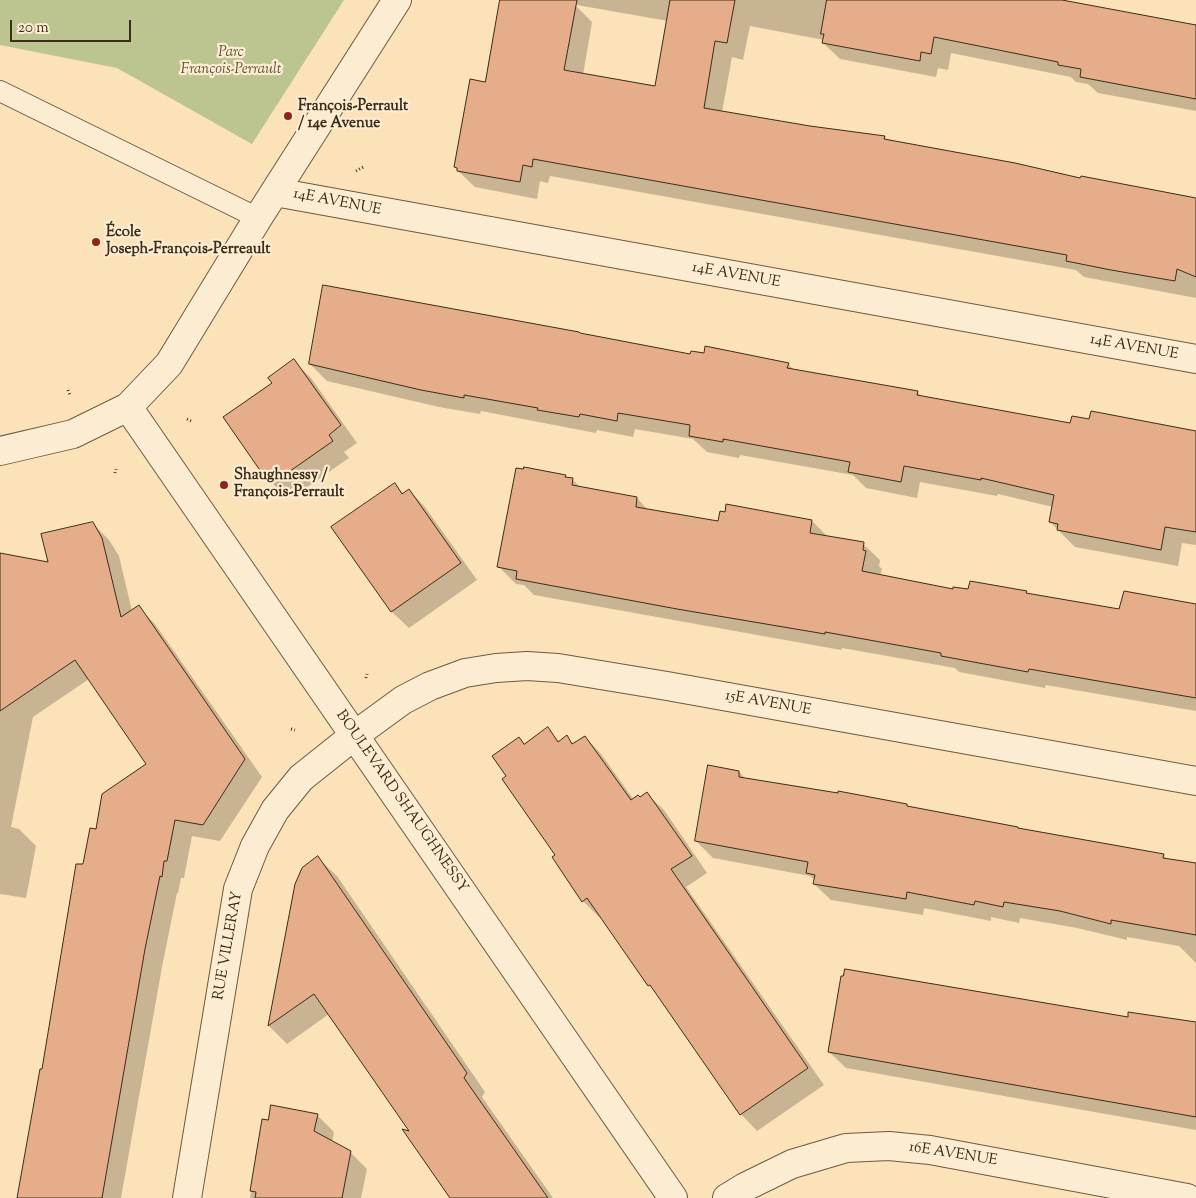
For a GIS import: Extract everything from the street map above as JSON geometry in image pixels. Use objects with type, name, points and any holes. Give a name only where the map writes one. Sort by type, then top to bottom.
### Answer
[{"type":"street","points":[[0,450],[72,434],[128,407],[169,364],[258,218],[397,0]]},
{"type":"street","name":"14E AVENUE","points":[[275,192],[1196,360]]},
{"type":"street","name":"BOULEVARD SHAUGHNESSY","points":[[128,407],[673,1198]]},
{"type":"street","name":"15E AVENUE","points":[[355,735],[404,700],[430,686],[465,673],[527,666],[558,668],[667,686],[1196,781]]},
{"type":"street","name":"RUE VILLERAY","points":[[187,1198],[238,890],[255,846],[275,810],[301,778],[355,735]]},
{"type":"street","name":"16E AVENUE","points":[[727,1198],[792,1164],[846,1148],[889,1146],[930,1150],[1186,1198]]},
{"type":"lane","points":[[0,91],[258,218]]},
{"type":"path","points":[[68,390],[70,395]]},
{"type":"green space","name":"Parc François-Perrault","points":[[0,0],[344,0],[252,144],[117,68],[0,45]]},
{"type":"building","points":[[500,0],[577,0],[564,70],[655,86],[670,0],[735,0],[727,43],[715,41],[704,108],[810,126],[885,136],[884,139],[1015,163],[1080,178],[1081,176],[1196,198],[1196,277],[1177,269],[1175,281],[1111,270],[1066,261],[1067,255],[533,159],[532,167],[523,165],[520,182],[457,171],[457,168],[454,167],[470,79],[485,82]]},
{"type":"building","points":[[827,0],[1062,0],[1196,25],[1196,99],[1080,77],[1081,69],[1058,65],[1058,62],[934,37],[931,54],[921,52],[920,61],[822,43],[824,34],[821,34]]},
{"type":"building","points":[[323,285],[690,354],[691,351],[704,353],[705,346],[789,363],[787,368],[918,391],[917,395],[1070,423],[1072,416],[1089,419],[1091,411],[1196,431],[1196,532],[1165,527],[1161,550],[1057,530],[1058,524],[1049,522],[1054,495],[981,478],[981,480],[904,466],[901,482],[848,472],[850,462],[723,439],[723,442],[689,436],[690,425],[618,413],[617,421],[580,414],[579,417],[464,395],[464,398],[421,390],[309,364]]},
{"type":"building","points":[[294,359],[341,425],[329,435],[333,441],[283,476],[278,470],[266,479],[223,417],[272,383],[268,378]]},
{"type":"building","points":[[524,467],[566,475],[565,477],[573,478],[572,485],[637,497],[636,507],[718,521],[720,511],[725,512],[726,504],[812,520],[810,533],[864,542],[863,550],[866,551],[862,571],[953,589],[953,587],[968,589],[970,581],[1119,609],[1124,591],[1196,604],[1196,698],[1029,669],[1028,672],[941,656],[941,653],[825,632],[825,634],[677,609],[516,579],[517,571],[497,567],[516,468],[523,469]]},
{"type":"building","points":[[395,483],[402,494],[409,489],[461,563],[391,612],[331,527]]},
{"type":"building","points":[[93,522],[102,538],[121,617],[139,605],[245,759],[203,825],[175,820],[167,861],[164,861],[162,877],[160,876],[145,949],[102,1198],[17,1198],[40,1069],[42,1069],[76,864],[83,864],[90,828],[96,829],[102,794],[146,764],[75,660],[0,711],[0,553],[48,562],[41,534]]},
{"type":"building","points":[[548,727],[558,742],[567,735],[572,744],[585,736],[631,800],[647,792],[692,856],[671,869],[808,1068],[740,1115],[587,898],[582,902],[552,857],[555,855],[502,779],[506,776],[492,756],[519,737],[524,744]]},
{"type":"building","points":[[708,765],[739,771],[739,777],[838,793],[838,791],[1018,828],[1164,854],[1163,858],[1196,863],[1196,935],[1111,920],[1111,924],[1060,911],[1004,902],[1003,907],[975,901],[974,905],[907,892],[906,899],[813,884],[815,875],[806,873],[808,862],[695,841]]},
{"type":"building","points":[[318,856],[467,1073],[464,1078],[548,1198],[450,1198],[402,1129],[409,1131],[314,994],[268,1026],[295,884],[302,868]]},
{"type":"building","points":[[845,969],[1128,1017],[1128,1012],[1196,1022],[1196,1117],[828,1052],[841,976],[843,976]]},
{"type":"building","points":[[271,1105],[318,1114],[314,1131],[351,1151],[342,1198],[255,1198],[256,1192],[250,1191],[262,1119],[268,1120]]},
{"type":"place","name":"François-Perrault / 14e Avenue","points":[[288,116]]},
{"type":"place","name":"École Joseph-François-Perreault","points":[[96,242]]},
{"type":"place","name":"Shaughnessy / François-Perrault","points":[[224,485]]}]
